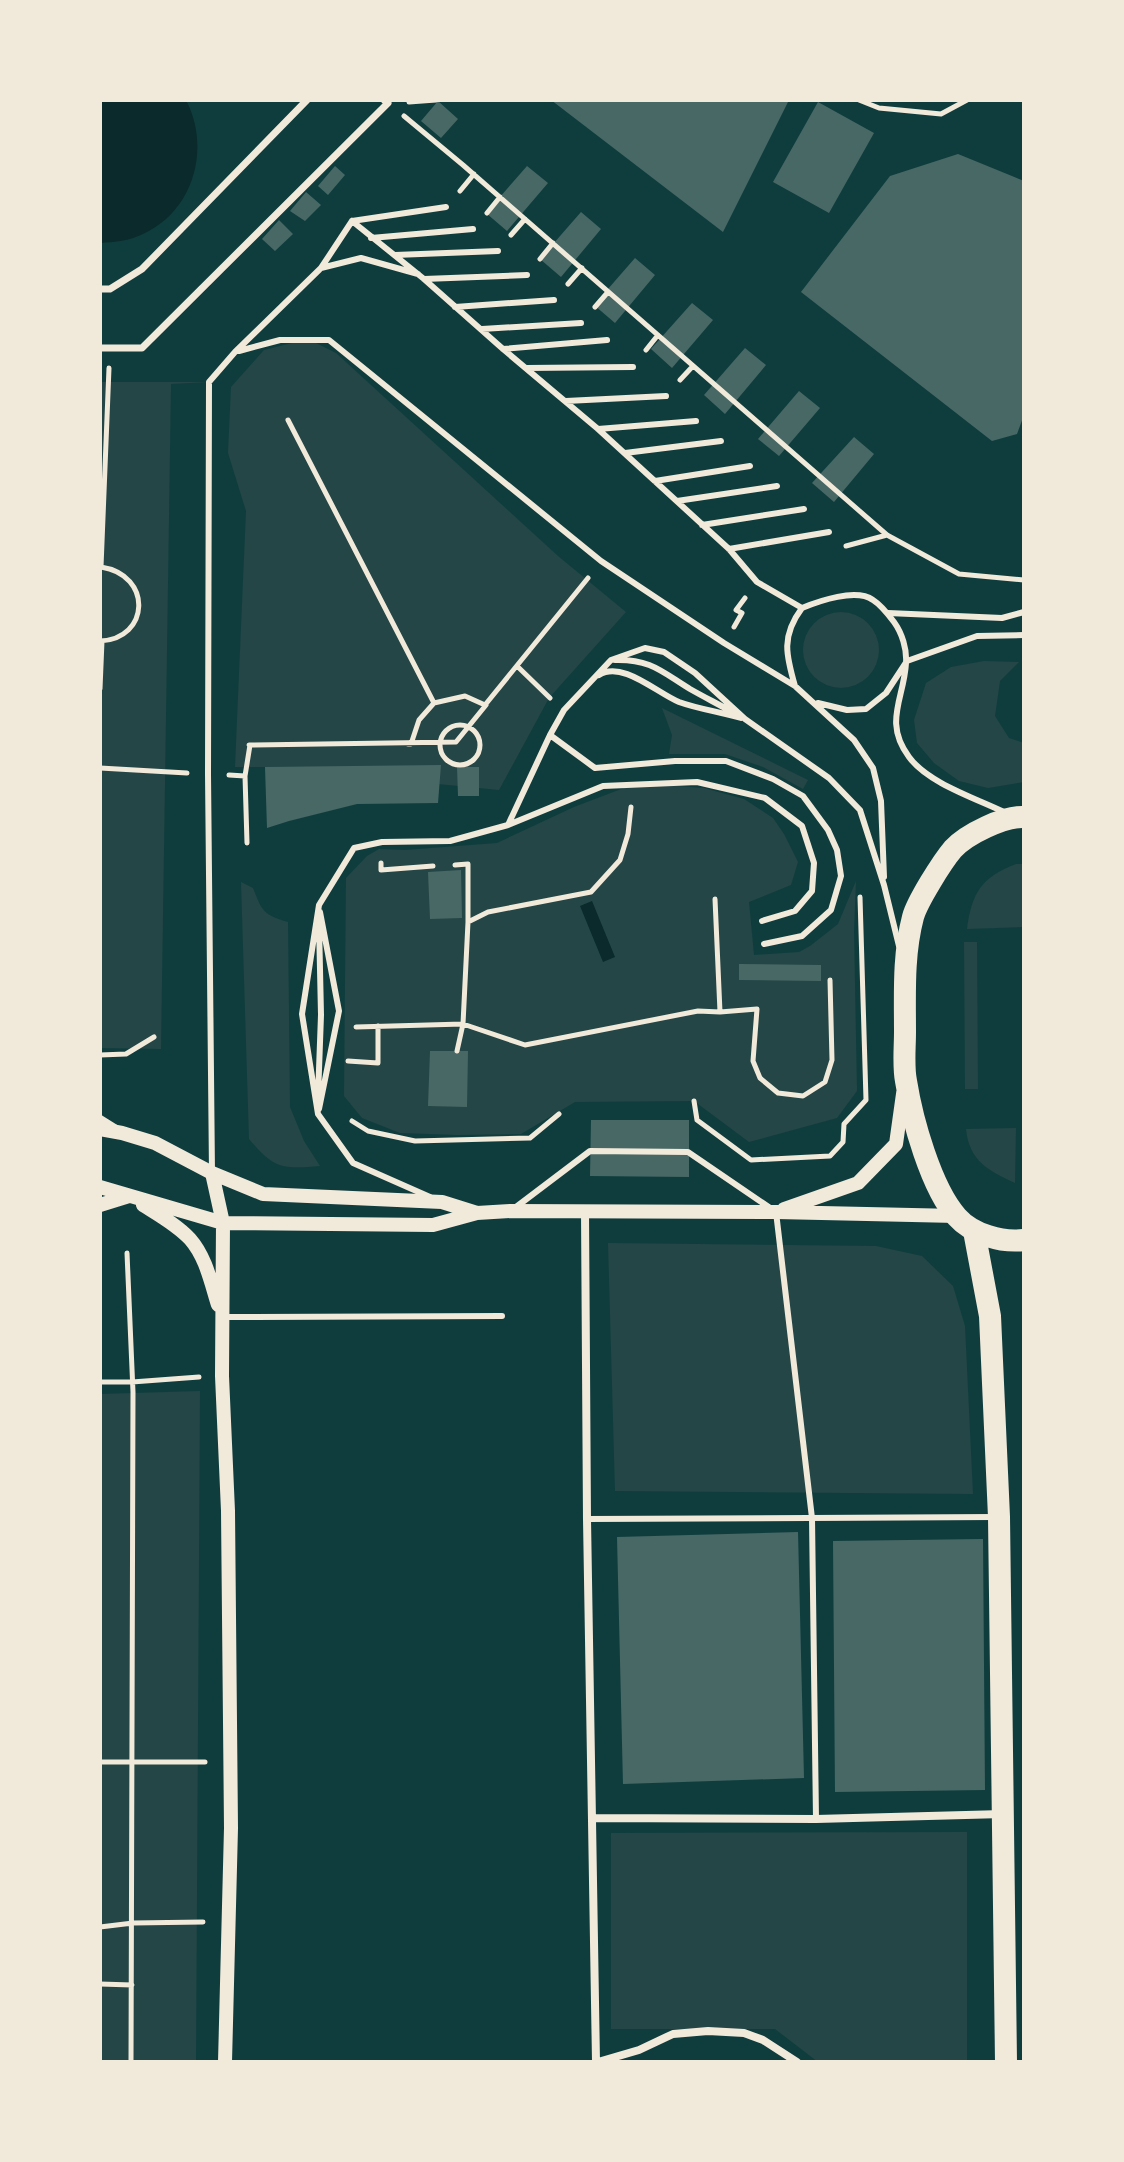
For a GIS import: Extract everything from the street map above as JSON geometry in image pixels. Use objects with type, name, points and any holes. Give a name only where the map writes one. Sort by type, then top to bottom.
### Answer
[{"type":"highway","points":[[1006,2062],[999,1517],[990,1316],[965,1224],[932,1172],[918,1135],[905,1079],[904,969],[913,914],[954,848],[986,827],[1020,817]]},
{"type":"highway","points":[[965,1224],[1013,1241],[1024,1240]]},
{"type":"street","points":[[100,289],[110,289],[142,269],[307,100]]},
{"type":"street","points":[[100,348],[142,348],[386,102]]},
{"type":"street","points":[[776,1212],[858,1183],[896,1144],[905,1079]]},
{"type":"street","points":[[100,1119],[122,1133]]},
{"type":"street","points":[[100,1129],[155,1143],[212,1173],[263,1194],[442,1202],[477,1213]]},
{"type":"street","points":[[212,1173],[223,1223],[222,1376],[228,1511],[230,1922],[225,2062]]},
{"type":"street","points":[[100,1187],[223,1223],[433,1225],[477,1213],[585,1211],[776,1212],[965,1224]]},
{"type":"street","points":[[100,1205],[129,1196],[172,1223],[192,1240],[205,1263],[221,1317]]},
{"type":"street","points":[[585,1211],[597,2062],[639,2050],[673,2034],[708,2031],[744,2033],[763,2040],[797,2062]]},
{"type":"street","points":[[592,1818],[816,1819],[1003,1814]]},
{"type":"lane","points":[[212,1173],[208,774],[209,382],[235,352],[321,268],[352,221],[446,207]]},
{"type":"lane","points":[[352,221],[625,453],[729,549],[757,582],[802,608]]},
{"type":"lane","points":[[371,238],[473,229]]},
{"type":"lane","points":[[395,255],[498,251]]},
{"type":"lane","points":[[321,268],[361,258],[421,277],[527,275]]},
{"type":"lane","points":[[455,307],[554,300]]},
{"type":"lane","points":[[482,329],[581,323]]},
{"type":"lane","points":[[235,352],[280,340],[329,340],[601,561],[795,686],[854,740],[873,768],[881,801],[884,885]]},
{"type":"lane","points":[[503,349],[607,340]]},
{"type":"lane","points":[[526,368],[633,367]]},
{"type":"lane","points":[[566,401],[666,396]]},
{"type":"lane","points":[[598,429],[696,421]]},
{"type":"lane","points":[[625,453],[721,441]]},
{"type":"lane","points":[[655,481],[750,466]]},
{"type":"lane","points":[[677,501],[777,486]]},
{"type":"lane","points":[[702,525],[804,509]]},
{"type":"lane","points":[[729,549],[829,532]]},
{"type":"lane","points":[[795,686],[787,656],[791,623],[802,608],[824,599],[870,597],[888,613],[901,632],[907,661],[895,717],[898,737],[909,758],[933,779],[1020,817]]},
{"type":"lane","points":[[888,613],[1002,618],[1024,612]]},
{"type":"lane","points":[[814,702],[847,710],[866,709],[886,693],[907,661],[977,636],[1024,635]]},
{"type":"lane","points":[[508,825],[564,710],[611,660],[645,648],[664,652],[695,673],[745,719]]},
{"type":"lane","points":[[611,660],[629,660],[660,668],[745,719],[829,778],[860,810],[884,885],[904,969]]},
{"type":"lane","points":[[589,681],[605,671],[615,670],[679,702],[745,719]]},
{"type":"lane","points":[[550,735],[595,768],[675,761],[726,761],[773,779],[803,796],[828,830],[837,850],[841,876],[831,910],[802,936],[764,944]]},
{"type":"lane","points":[[442,1202],[353,1163],[318,1114],[302,1014],[319,905],[354,848],[382,842],[450,841],[508,825],[603,786],[697,782],[765,798],[802,826],[814,863],[812,891],[795,911],[762,921]]},
{"type":"lane","points":[[318,1114],[321,1015],[319,905]]},
{"type":"lane","points":[[318,1114],[339,1011],[319,905]]},
{"type":"lane","points":[[510,1211],[590,1151],[604,1151],[688,1152],[776,1212],[812,1518],[816,1819]]},
{"type":"lane","points":[[221,1317],[502,1316]]},
{"type":"lane","points":[[587,1519],[999,1517]]},
{"type":"path","points":[[859,100],[879,108],[941,114],[967,100]]},
{"type":"path","points":[[386,102],[463,165],[887,535],[959,574],[1024,580]]},
{"type":"path","points":[[100,689],[101,641],[120,636],[130,629],[139,606],[138,594],[124,574],[100,567],[110,348]]},
{"type":"path","points":[[288,420],[434,703]]},
{"type":"path","points":[[245,776],[249,745],[456,742],[593,572]]},
{"type":"path","points":[[517,666],[549,698]]},
{"type":"path","points":[[411,744],[419,720],[434,703],[465,696],[485,705]]},
{"type":"path","points":[[459,724],[476,733],[480,746],[479,752],[463,765],[450,763],[441,754],[440,743],[442,735],[452,725],[459,724]]},
{"type":"path","points":[[382,842],[381,870],[439,866]]},
{"type":"path","points":[[453,865],[468,864],[463,1024],[457,1051]]},
{"type":"path","points":[[715,899],[720,1012]]},
{"type":"path","points":[[468,922],[488,912],[533,904]]},
{"type":"path","points":[[352,1027],[463,1024],[525,1045],[698,1011],[757,1009],[753,1061],[760,1078],[778,1093],[803,1096],[825,1082],[832,1060],[830,980]]},
{"type":"path","points":[[336,1061],[378,1063],[378,1026]]},
{"type":"path","points":[[100,1055],[126,1054],[154,1037]]},
{"type":"path","points":[[350,1119],[368,1131],[429,1141],[530,1138],[559,1114]]},
{"type":"path","points":[[127,1253],[132,1382],[131,2062]]},
{"type":"path","points":[[100,1382],[222,1376]]},
{"type":"path","points":[[100,1762],[230,1762]]},
{"type":"path","points":[[100,1927],[133,1923],[230,1922]]},
{"type":"path","points":[[100,1984],[132,1985]]},
{"type":"shaded area","points":[[100,100],[186,100],[197,138],[197,157],[186,194],[161,224],[122,241],[100,243]]},
{"type":"shaded area","points":[[308,339],[336,353],[558,556],[626,612],[549,698],[499,790],[265,767],[235,767],[246,511],[228,453],[231,387],[264,350]]},
{"type":"shaded area","points":[[100,382],[209,382],[171,384],[161,1049],[100,1048]]},
{"type":"shaded area","points":[[841,612],[856,615],[868,623],[876,635],[879,650],[876,665],[868,677],[856,685],[841,688],[826,685],[814,677],[806,665],[803,650],[806,635],[814,623],[826,615]]},
{"type":"shaded area","points":[[984,661],[1019,662],[1000,681],[995,716],[1009,738],[1024,743],[1024,782],[988,788],[959,781],[934,763],[917,743],[914,720],[926,683],[951,667]]},
{"type":"shaded area","points":[[662,708],[808,780],[803,789],[763,767],[725,754],[669,754],[672,735]]},
{"type":"shaded area","points":[[637,783],[704,788],[744,799],[773,818],[784,834],[798,862],[791,885],[749,902],[754,955],[799,952],[810,946],[838,924],[856,881],[857,1091],[837,1118],[749,1142],[694,1101],[575,1102],[521,1134],[400,1133],[362,1118],[344,1096],[346,878],[367,856],[379,849],[497,843],[574,807]]},
{"type":"shaded area","points":[[1016,864],[1024,864],[1024,927],[967,929],[972,905],[981,888],[995,874]]},
{"type":"shaded area","points":[[241,882],[253,888],[264,911],[288,922],[290,1107],[304,1141],[320,1166],[280,1165],[249,1139]]},
{"type":"shaded area","points":[[592,901],[615,957],[603,962],[580,906]]},
{"type":"shaded area","points":[[964,942],[977,942],[978,1089],[965,1089]]},
{"type":"shaded area","points":[[1016,1128],[1015,1183],[982,1164],[971,1149],[966,1129]]},
{"type":"shaded area","points":[[608,1243],[876,1246],[922,1256],[953,1286],[965,1326],[973,1494],[615,1491]]},
{"type":"shaded area","points":[[200,1391],[196,2062],[100,2062],[100,1394]]},
{"type":"shaded area","points":[[967,1832],[967,2062],[818,2062],[775,2029],[611,2029],[611,1833]]},
{"type":"building","points":[[551,100],[789,100],[723,232]]},
{"type":"building","points":[[438,101],[458,119],[441,138],[421,121]]},
{"type":"building","points":[[818,102],[874,133],[829,213],[773,182]]},
{"type":"building","points":[[958,154],[1024,181],[1024,415],[1017,434],[992,441],[801,292],[890,176]]},
{"type":"building","points":[[335,166],[345,175],[328,195],[318,186]]},
{"type":"building","points":[[527,166],[548,183],[507,231],[486,213]]},
{"type":"building","points":[[306,192],[321,205],[305,221],[290,211]]},
{"type":"building","points":[[581,212],[601,229],[561,277],[540,259]]},
{"type":"building","points":[[279,220],[293,234],[275,251],[262,239]]},
{"type":"building","points":[[635,258],[655,275],[615,323],[594,305]]},
{"type":"building","points":[[692,303],[713,320],[672,368],[651,349]]},
{"type":"building","points":[[745,348],[766,365],[725,414],[704,395]]},
{"type":"building","points":[[799,391],[820,408],[779,456],[758,439]]},
{"type":"building","points":[[854,437],[874,454],[834,502],[812,483]]},
{"type":"building","points":[[441,765],[438,803],[357,804],[267,828],[265,767]]},
{"type":"building","points":[[457,767],[479,767],[479,796],[458,796]]},
{"type":"building","points":[[461,870],[462,918],[430,919],[428,872]]},
{"type":"building","points":[[739,964],[821,965],[821,981],[739,980]]},
{"type":"building","points":[[430,1051],[468,1051],[467,1107],[428,1106]]},
{"type":"building","points":[[591,1120],[689,1120],[689,1177],[590,1176]]},
{"type":"building","points":[[798,1532],[804,1778],[623,1784],[617,1537]]},
{"type":"building","points":[[983,1539],[985,1790],[835,1792],[833,1541]]}]
